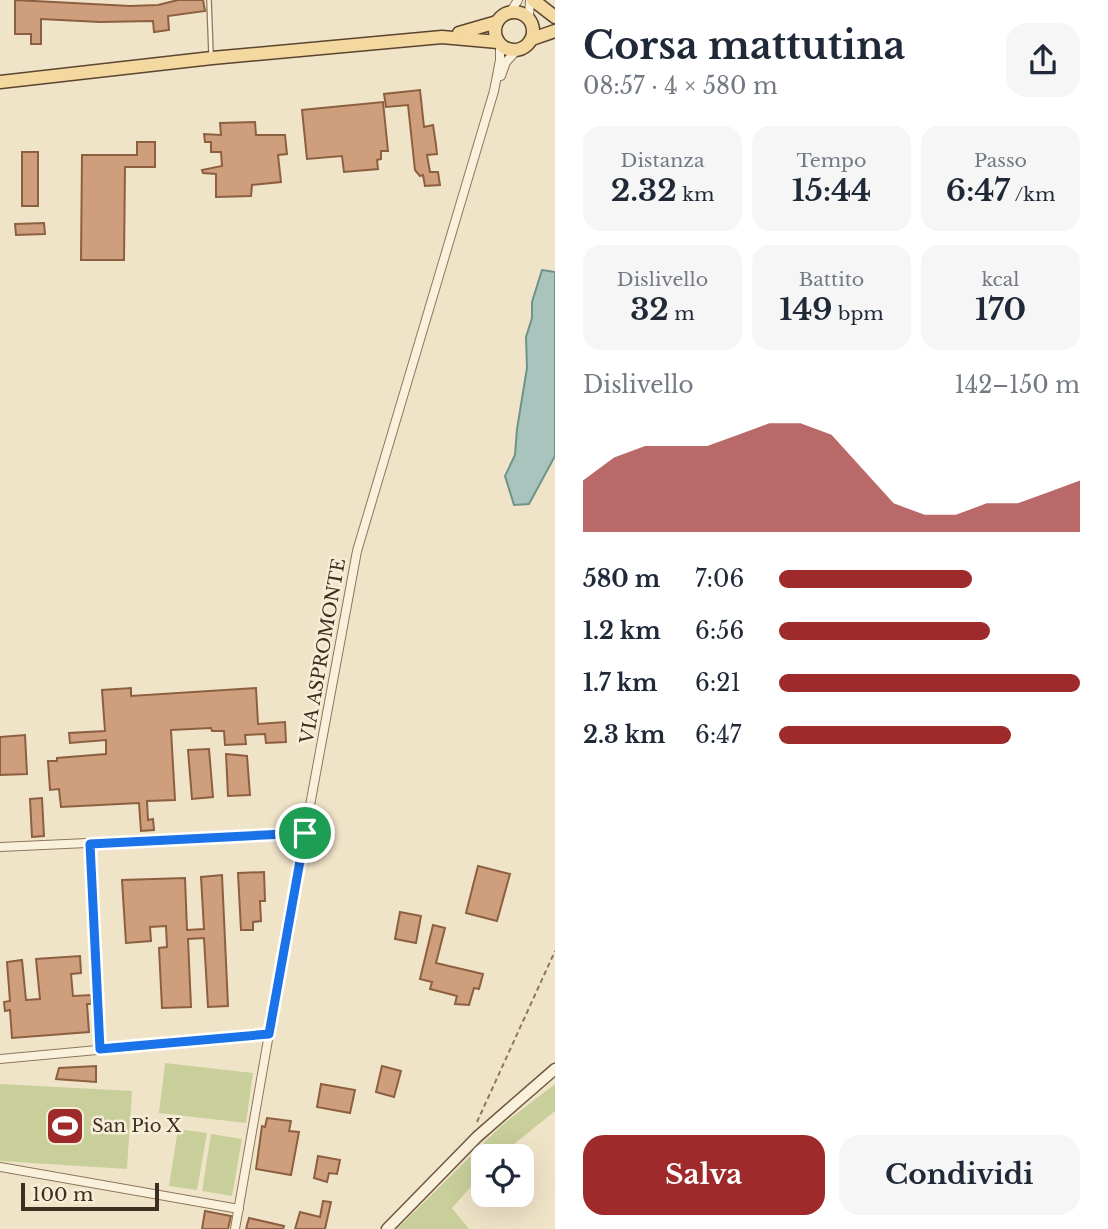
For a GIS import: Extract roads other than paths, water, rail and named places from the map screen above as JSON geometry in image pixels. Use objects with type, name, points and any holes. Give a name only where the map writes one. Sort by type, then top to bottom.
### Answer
[{"type":"main road","points":[[531,0],[555,19]]},
{"type":"main road","points":[[0,82],[212,58],[442,37],[496,22],[514,6],[529,18],[555,19]]},
{"type":"main road","points":[[529,18],[533,26],[532,39]]},
{"type":"main road","points":[[496,22],[495,36],[499,43],[505,48],[517,50],[532,39],[555,31]]},
{"type":"main road","points":[[442,37],[499,43]]},
{"type":"main road","points":[[387,1229],[477,1137],[555,1069]]},
{"type":"street","points":[[529,18],[531,0]]},
{"type":"street","name":"VIA ASPROMONTE","points":[[236,1229],[357,551],[494,91],[500,60],[499,43]]},
{"type":"street","name":"VIA ASPROMONTE","points":[[494,91],[506,62],[517,50]]},
{"type":"street","points":[[0,847],[305,833]]},
{"type":"street","points":[[90,844],[100,1049]]},
{"type":"street","points":[[0,1059],[269,1034]]},
{"type":"street","points":[[0,1167],[239,1209]]},
{"type":"lane","points":[[209,0],[212,58]]},
{"type":"water","points":[[542,270],[555,272],[555,456],[529,504],[514,505],[505,476],[515,455],[527,368],[526,337],[532,318],[532,302]]},
{"type":"place","name":"San Pio X","points":[[65,1126]]}]
